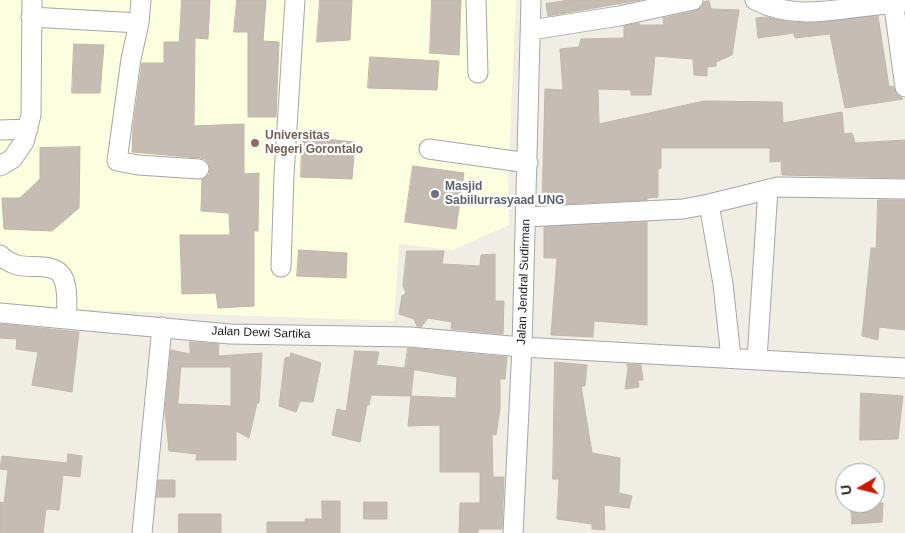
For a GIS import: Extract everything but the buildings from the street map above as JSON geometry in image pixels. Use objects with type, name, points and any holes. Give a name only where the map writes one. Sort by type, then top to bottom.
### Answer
[{"type":"street","points":[[141,0],[117,161],[138,165],[199,169]]},
{"type":"street","points":[[281,267],[283,191],[295,0]]},
{"type":"street","points":[[476,0],[478,73]]},
{"type":"street","name":"Jalan Jendral Sudirman","points":[[513,533],[522,347],[531,0]]},
{"type":"street","points":[[531,30],[619,16],[693,0]]},
{"type":"street","points":[[755,0],[767,6],[790,12],[810,13],[897,2],[905,87]]},
{"type":"street","points":[[0,166],[12,159],[24,142],[31,115],[32,8],[139,23]]},
{"type":"street","points":[[0,130],[28,129]]},
{"type":"street","points":[[429,149],[528,163]]},
{"type":"street","points":[[526,218],[659,211],[709,204],[768,189],[794,187],[905,189]]},
{"type":"street","points":[[757,360],[768,189]]},
{"type":"street","points":[[709,204],[723,284],[731,358]]},
{"type":"street","points":[[0,255],[7,261],[18,265],[44,267],[55,270],[62,275],[65,286],[66,319]]},
{"type":"street","name":"Jalan Dewi Sartika","points":[[0,313],[162,326],[230,334],[410,337],[522,347],[905,368]]},
{"type":"street","points":[[142,533],[162,326]]},
{"type":"shaded area","name":"Universitas Negeri Gorontalo","points":[[0,0],[516,0],[508,181],[509,225],[453,250],[399,244],[394,321],[93,310],[0,303]]},
{"type":"place","name":"Universitas Negeri Gorontalo","points":[[255,143]]},
{"type":"place","name":"Masjid Sabiilurrasyaad UNG","points":[[435,194]]}]
